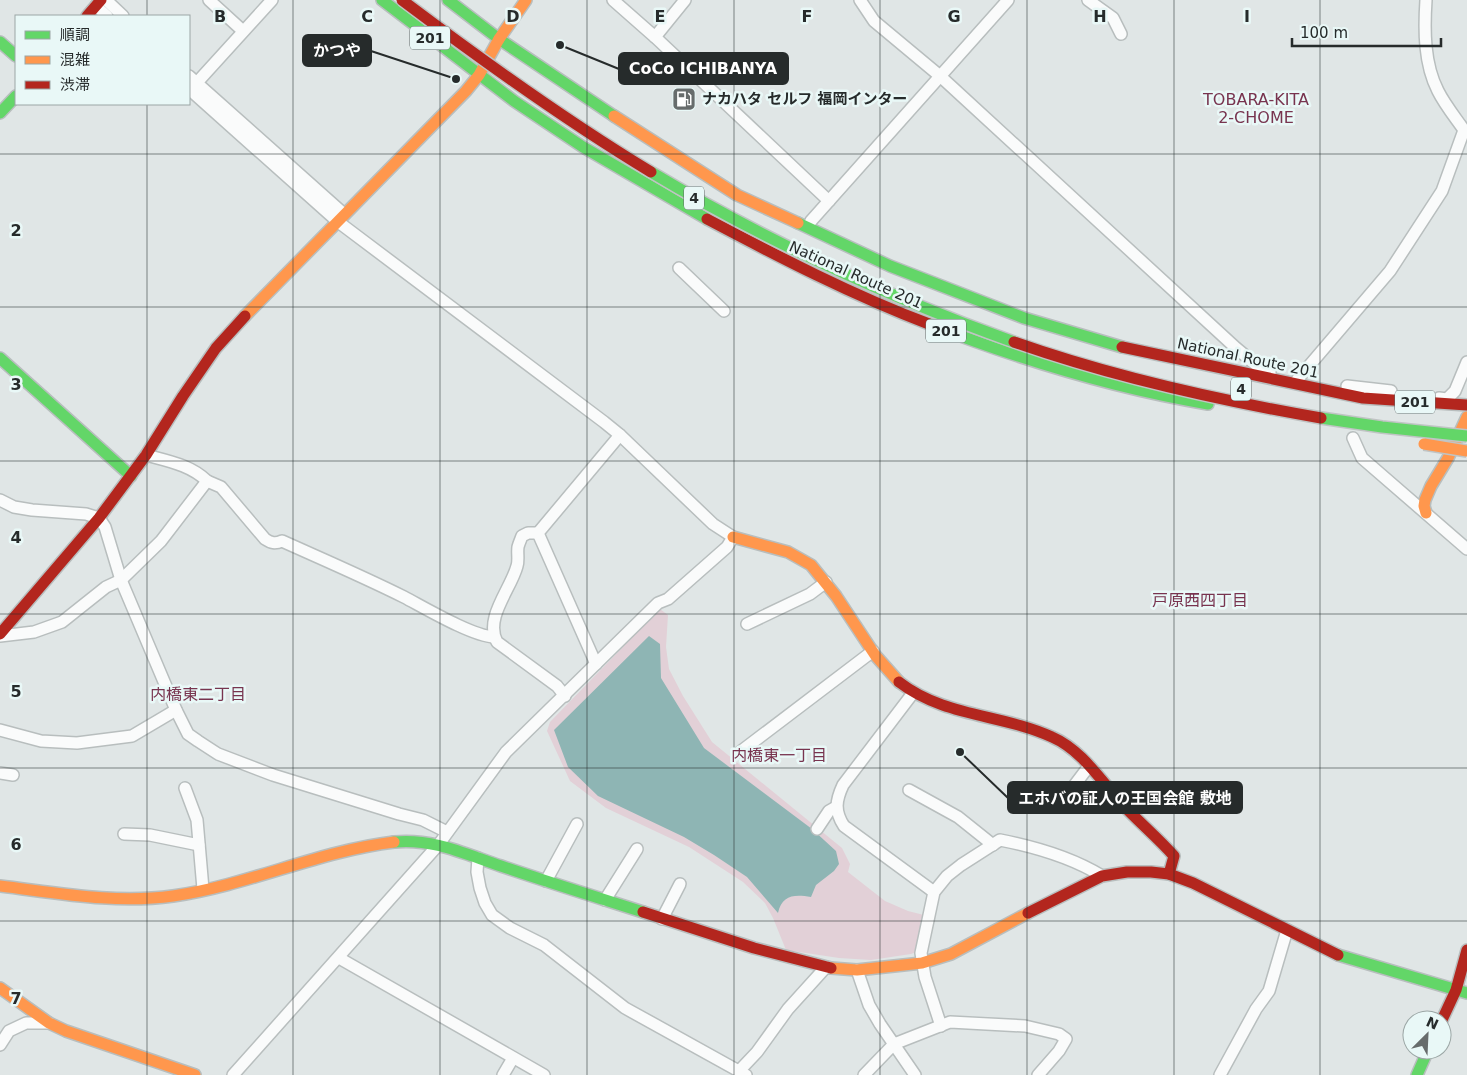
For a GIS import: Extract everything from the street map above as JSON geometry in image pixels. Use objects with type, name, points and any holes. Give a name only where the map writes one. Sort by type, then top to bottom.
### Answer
[{"type":"main road","name":"201","points":[[382,0],[479,75]]},
{"type":"main road","name":"4","points":[[402,0],[525,91],[653,174],[722,214],[793,249],[884,291],[1016,343],[1104,370],[1173,388],[1279,410]]},
{"type":"main road","name":"201","points":[[448,0],[499,39]]},
{"type":"main road","points":[[0,635],[99,518],[131,476],[216,348],[256,304],[466,91],[479,75],[499,39],[526,0]]},
{"type":"main road","points":[[88,15],[101,2]]},
{"type":"main road","name":"National Route 201","points":[[499,39],[606,112],[737,195],[890,266],[983,303],[1111,345],[1363,398],[1467,405]]},
{"type":"main road","points":[[0,42],[15,55]]},
{"type":"main road","points":[[480,43],[503,60]]},
{"type":"main road","name":"National Route 201","points":[[479,75],[583,147],[775,255],[881,306],[969,340],[1083,376],[1167,397],[1348,427],[1464,439]]},
{"type":"main road","points":[[0,113],[15,97]]},
{"type":"main road","name":"4","points":[[707,189],[766,221]]},
{"type":"main road","points":[[0,358],[131,476]]},
{"type":"main road","points":[[1335,402],[1467,412]]},
{"type":"main road","points":[[1279,410],[1464,439]]},
{"type":"main road","points":[[1279,410],[1358,434],[1467,450]]},
{"type":"main road","points":[[1426,513],[1425,500],[1464,439],[1467,417]]},
{"type":"main road","points":[[1454,421],[1467,422]]},
{"type":"main road","points":[[733,538],[791,552],[806,560],[826,582],[885,666],[913,693],[942,706],[1030,728],[1055,738],[1080,755],[1131,813],[1174,856],[1169,874]]},
{"type":"main road","points":[[0,886],[111,899],[142,899],[180,895],[374,846],[405,841],[439,844],[546,881],[754,948],[826,967],[856,970],[922,963],[951,954],[1048,902],[1102,876],[1127,872],[1151,872],[1169,874],[1202,887],[1339,956],[1461,991]]},
{"type":"main road","points":[[1449,1010],[1461,991],[1467,950]]},
{"type":"main road","points":[[0,988],[49,1023],[89,1039],[195,1075]]},
{"type":"main road","points":[[1417,1075],[1424,1060]]},
{"type":"street","points":[[209,0],[243,31]]},
{"type":"street","points":[[233,1075],[439,844],[506,752],[658,604],[668,599],[727,547],[733,538],[713,524],[620,435],[341,218],[191,84],[272,0]]},
{"type":"street","points":[[613,0],[655,37],[829,201]]},
{"type":"street","points":[[655,37],[685,0]]},
{"type":"street","points":[[860,0],[874,21],[940,76],[1260,368],[1272,374],[1297,380],[1447,399],[1455,391],[1467,362]]},
{"type":"street","points":[[808,227],[1008,0]]},
{"type":"street","points":[[1088,0],[1113,18],[1121,34]]},
{"type":"street","points":[[1297,380],[1390,271],[1442,191],[1464,130],[1438,91],[1431,74],[1424,28],[1426,0]]},
{"type":"street","points":[[101,2],[107,15]]},
{"type":"street","points":[[101,2],[121,15]]},
{"type":"street","points":[[679,268],[724,311]]},
{"type":"street","points":[[538,533],[620,435]]},
{"type":"street","points":[[1353,438],[1362,458],[1467,549]]},
{"type":"street","points":[[146,456],[177,463],[221,487],[265,539],[277,543],[282,540],[460,625],[487,637],[494,637]]},
{"type":"street","points":[[0,635],[34,632],[62,622],[106,587],[121,580],[161,541],[207,481]]},
{"type":"street","points":[[0,500],[14,507],[86,514],[99,518],[105,527],[121,580],[188,734],[218,754],[274,775],[423,820],[447,832]]},
{"type":"street","points":[[538,533],[528,533],[522,536],[518,547],[518,564],[514,577],[506,590],[493,625],[492,634],[496,642],[557,686],[565,696]]},
{"type":"street","points":[[538,533],[596,664]]},
{"type":"street","points":[[747,624],[810,594],[826,582]]},
{"type":"street","points":[[740,752],[873,651]]},
{"type":"street","points":[[913,693],[843,785],[836,807],[838,817],[850,831],[934,892]]},
{"type":"street","points":[[0,730],[41,741],[77,743],[132,736],[176,710]]},
{"type":"street","points":[[1058,807],[1089,766]]},
{"type":"street","points":[[0,773],[13,776]]},
{"type":"street","points":[[185,788],[197,820],[203,889]]},
{"type":"street","points":[[909,790],[958,817],[993,844]]},
{"type":"street","points":[[817,829],[829,811],[836,807]]},
{"type":"street","points":[[546,881],[577,824]]},
{"type":"street","points":[[124,834],[150,835],[199,845]]},
{"type":"street","points":[[941,1026],[922,963],[921,953],[934,892],[947,876],[1000,840],[1026,845],[1080,862],[1102,876]]},
{"type":"street","points":[[605,900],[637,849]]},
{"type":"street","points":[[478,858],[477,872],[480,888],[485,903],[492,915],[510,928],[544,945],[626,1008],[743,1073],[788,1009],[826,967]]},
{"type":"street","points":[[662,919],[680,884]]},
{"type":"street","points":[[1220,1075],[1256,1009],[1269,991],[1287,930]]},
{"type":"street","points":[[339,958],[544,1075]]},
{"type":"street","points":[[856,970],[869,1004],[880,1024],[915,1075]]},
{"type":"street","points":[[864,1075],[894,1044],[950,1022],[1026,1026],[1059,1034],[1066,1038],[1059,1051],[1038,1075]]},
{"type":"street","points":[[0,1045],[10,1031],[26,1024],[49,1023]]},
{"type":"street","points":[[504,1075],[513,1058]]},
{"type":"shaded area","points":[[660,609],[668,615],[666,647],[669,669],[683,696],[712,742],[842,848],[850,864],[848,872],[885,901],[908,911],[924,915],[916,952],[871,960],[839,958],[786,950],[765,903],[743,882],[689,847],[606,808],[570,781],[547,731],[550,722]]},
{"type":"water","points":[[649,636],[660,644],[661,678],[704,748],[812,829],[836,851],[839,864],[834,871],[816,885],[811,897],[790,897],[782,902],[778,913],[747,877],[684,837],[598,796],[568,767],[554,730]]},
{"type":"traffic: fast","points":[[382,0],[514,101],[583,147],[707,219]]},
{"type":"traffic: fast","points":[[448,0],[499,39],[614,116]]},
{"type":"traffic: fast","points":[[0,42],[15,55]]},
{"type":"traffic: fast","points":[[0,113],[15,97]]},
{"type":"traffic: fast","points":[[651,172],[739,221],[828,266],[920,306],[1014,342]]},
{"type":"traffic: fast","points":[[798,223],[890,266],[1024,318],[1122,347]]},
{"type":"traffic: fast","points":[[929,324],[997,349],[1067,371],[1137,390],[1208,404]]},
{"type":"traffic: fast","points":[[0,358],[131,476]]},
{"type":"traffic: fast","points":[[1321,418],[1467,436]]},
{"type":"traffic: fast","points":[[394,842],[422,842],[449,848],[643,912]]},
{"type":"traffic: fast","points":[[1338,955],[1467,993]]},
{"type":"traffic: fast","points":[[1417,1075],[1424,1060]]},
{"type":"traffic: slow","points":[[499,39],[526,0]]},
{"type":"traffic: slow","points":[[245,316],[466,91],[479,75],[499,39]]},
{"type":"traffic: slow","points":[[614,116],[737,195],[798,223]]},
{"type":"traffic: slow","points":[[1426,513],[1425,500],[1448,458],[1467,417]]},
{"type":"traffic: slow","points":[[1424,444],[1467,451]]},
{"type":"traffic: slow","points":[[733,537],[788,552],[811,565],[836,596],[875,655],[899,682]]},
{"type":"traffic: slow","points":[[0,886],[108,898],[130,899],[173,896],[229,884],[366,846],[394,842]]},
{"type":"traffic: slow","points":[[831,968],[857,970],[922,963],[951,954],[1028,913]]},
{"type":"traffic: slow","points":[[0,988],[49,1023],[66,1031],[195,1075]]},
{"type":"traffic: jam","points":[[88,15],[101,0]]},
{"type":"traffic: jam","points":[[402,0],[587,132],[651,172]]},
{"type":"traffic: jam","points":[[707,219],[844,288],[929,324]]},
{"type":"traffic: jam","points":[[0,634],[99,518],[146,455],[216,348],[245,316]]},
{"type":"traffic: jam","points":[[1014,342],[1127,377],[1321,418]]},
{"type":"traffic: jam","points":[[1122,347],[1363,398],[1467,405]]},
{"type":"traffic: jam","points":[[899,682],[935,702],[954,709],[1033,729],[1052,737],[1073,750],[1123,805],[1174,856],[1169,874]]},
{"type":"traffic: jam","points":[[1028,913],[1102,876],[1127,872],[1169,874],[1193,883],[1338,955]]},
{"type":"traffic: jam","points":[[643,912],[754,948],[831,968]]},
{"type":"traffic: jam","points":[[1447,1010],[1456,990],[1467,950]]},
{"type":"place","name":"CoCo ICHIBANYA","points":[[560,45]]},
{"type":"place","name":"かつや","points":[[456,79]]},
{"type":"place","name":"ナカハタ セルフ 福岡インター","points":[[684,99]]},
{"type":"place","name":"エホバの証人の王国会館 敷地","points":[[960,752]]},
{"type":"district","name":"TOBARA-KITA 2-CHOME","points":[[1256,108]]},
{"type":"district","name":"戸原西四丁目","points":[[1200,600]]},
{"type":"district","name":"内橋東二丁目","points":[[198,694]]},
{"type":"district","name":"内橋東一丁目","points":[[779,755]]}]
